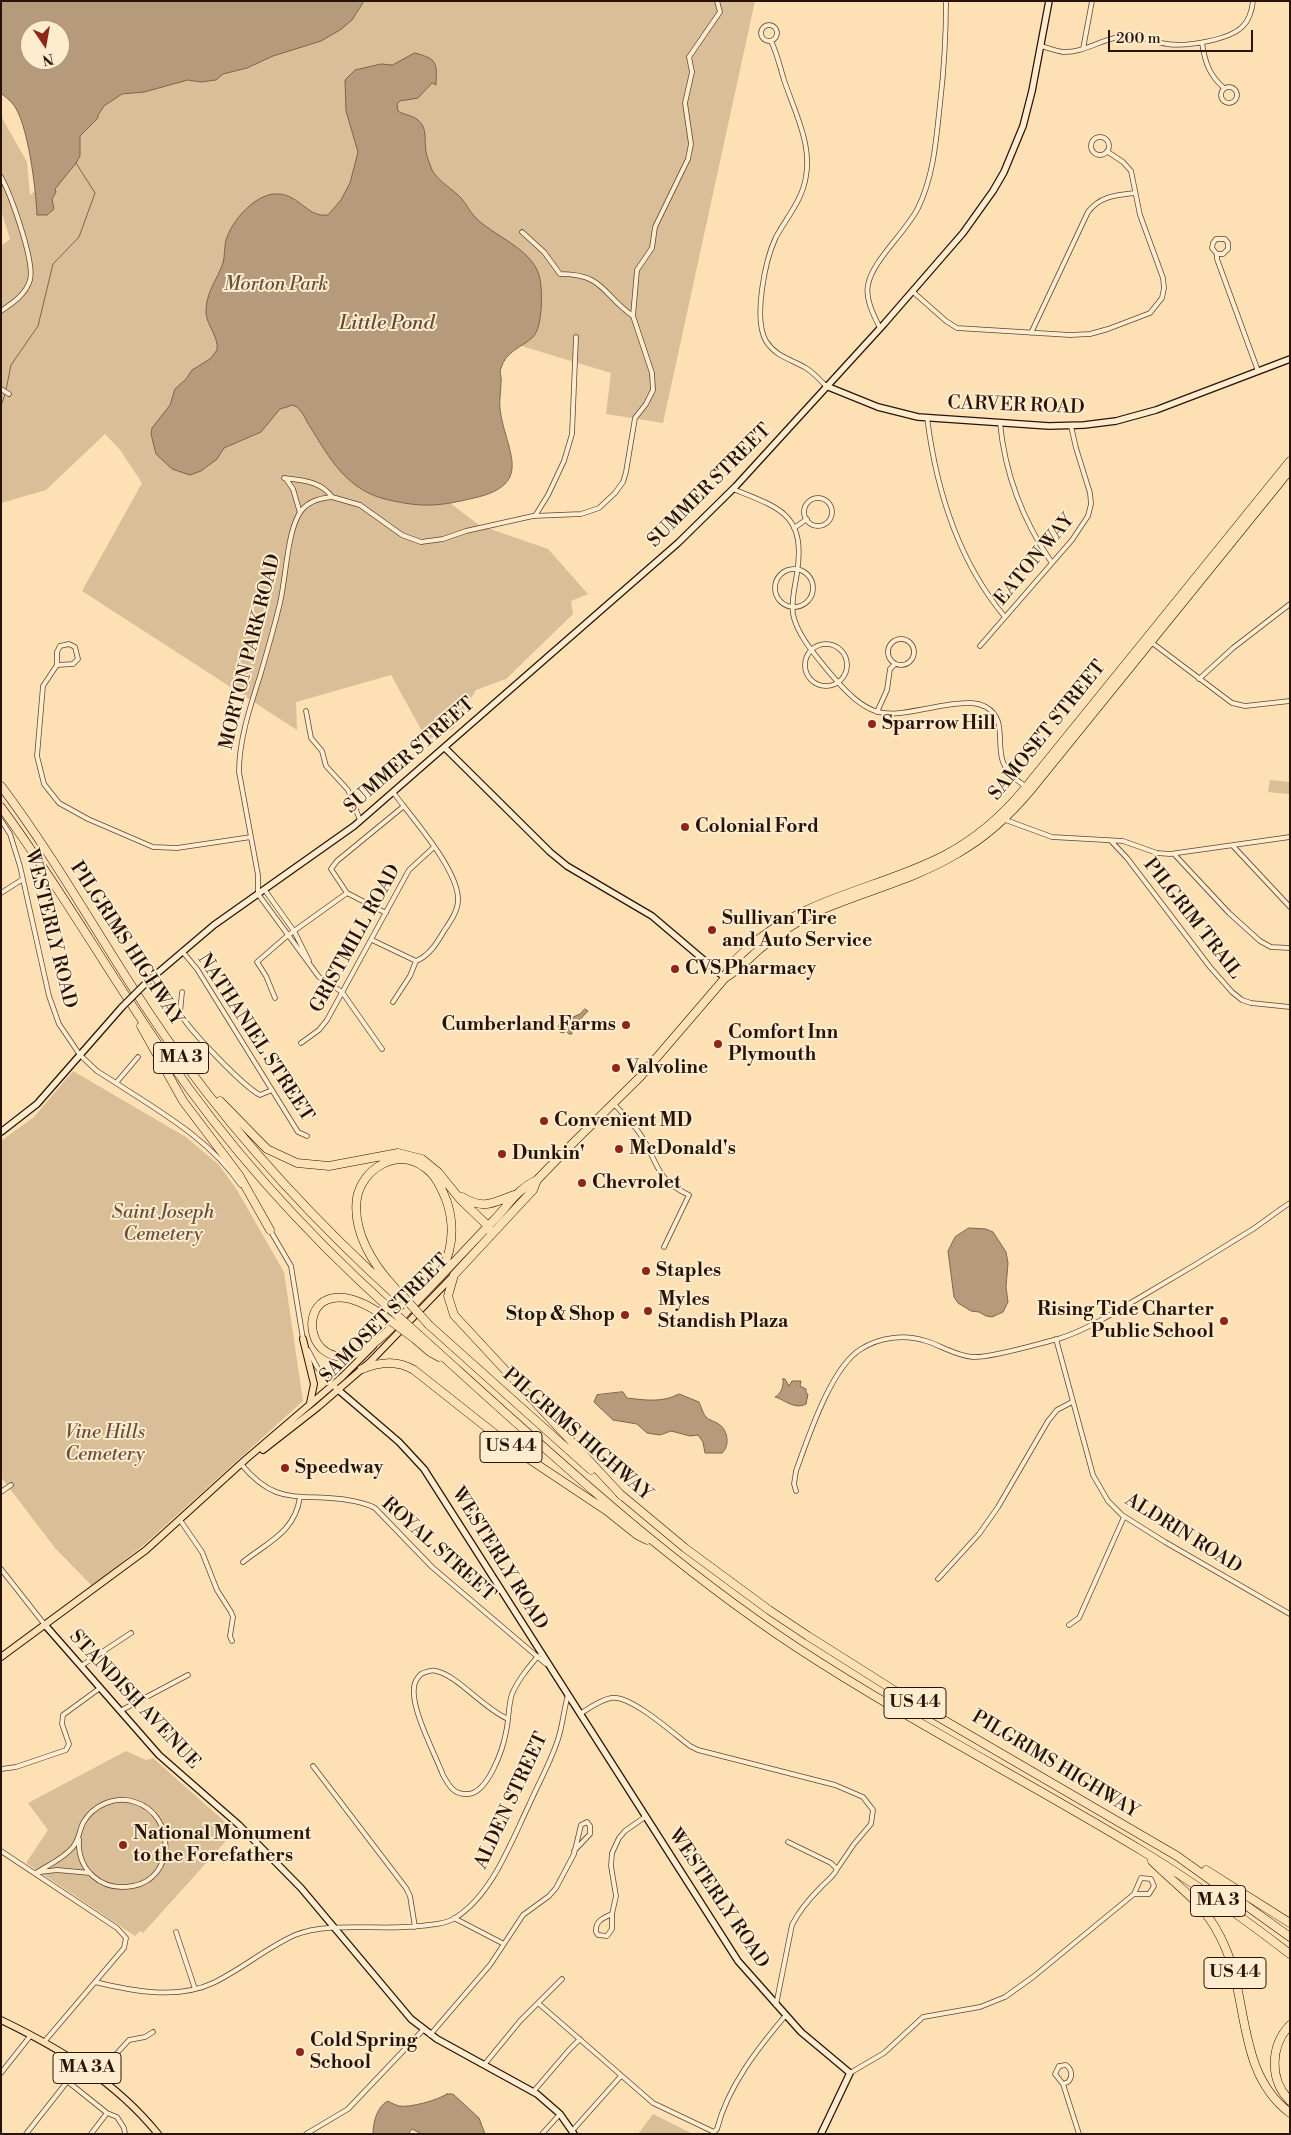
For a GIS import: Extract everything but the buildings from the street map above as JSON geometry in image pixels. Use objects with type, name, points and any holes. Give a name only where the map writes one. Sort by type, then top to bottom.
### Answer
[{"type":"highway","name":"SAMOSET STREET","points":[[454,1275],[516,1195],[527,1185],[537,1180],[583,1132],[640,1078],[725,978],[735,972],[773,938],[804,918],[942,862],[972,845],[1002,818],[1028,789],[1290,461]]},
{"type":"highway","name":"SAMOSET STREET","points":[[1148,639],[1290,470]]},
{"type":"highway","name":"PILGRIMS HIGHWAY","points":[[1,786],[56,864],[165,1036],[207,1092],[272,1173],[340,1244],[401,1297],[429,1325],[622,1496],[692,1554],[808,1636],[912,1701],[1177,1856],[1290,1937]]},
{"type":"highway","name":"PILGRIMS HIGHWAY","points":[[1,807],[24,838],[134,1010],[199,1102],[270,1190],[307,1231],[389,1308],[430,1352],[449,1362],[659,1546],[756,1619],[825,1666],[1144,1852],[1196,1886],[1290,1954]]},
{"type":"highway","points":[[134,1010],[144,1033],[183,1101],[239,1175],[270,1230]]},
{"type":"highway","points":[[165,1036],[234,1117],[257,1141],[277,1155],[297,1163],[318,1166],[406,1154],[429,1163],[490,1230]]},
{"type":"highway","name":"US 44","points":[[401,1297],[383,1275],[370,1254],[362,1235],[357,1214],[358,1196],[365,1179],[375,1168],[385,1162],[403,1159],[421,1165],[434,1176],[444,1195],[451,1221],[451,1244],[448,1259],[435,1282]]},
{"type":"highway","name":"SAMOSET STREET","points":[[385,1335],[435,1282],[533,1190],[537,1180]]},
{"type":"highway","points":[[454,1192],[468,1201],[483,1205],[495,1204],[516,1195]]},
{"type":"highway","points":[[454,1275],[448,1296],[454,1315],[622,1496]]},
{"type":"highway","points":[[385,1335],[362,1351],[338,1355],[321,1348],[314,1338],[311,1327],[316,1310],[325,1301],[343,1297],[355,1300],[417,1337]]},
{"type":"highway","name":"US 44","points":[[362,1369],[376,1364],[391,1362],[402,1364],[414,1370],[520,1453],[607,1511],[637,1535],[659,1546]]},
{"type":"highway","name":"US 44","points":[[1144,1852],[1160,1869],[1188,1892],[1217,1930],[1236,1975],[1250,2051],[1256,2071],[1272,2096],[1290,2113]]},
{"type":"highway","name":"US 44","points":[[1177,1856],[1202,1868],[1290,1923]]},
{"type":"highway","points":[[1290,2024],[1281,2035],[1277,2044],[1274,2065],[1280,2087],[1290,2101]]},
{"type":"main road","name":"SAMOSET STREET","points":[[1,1658],[146,1550],[309,1405],[362,1369],[454,1275]]},
{"type":"main road","name":"SAMOSET STREET","points":[[241,1464],[308,1415],[385,1335]]},
{"type":"main road","points":[[303,1339],[314,1384],[314,1392],[309,1405]]},
{"type":"main road","name":"MA 3A","points":[[1,2020],[44,2042],[97,2075],[127,2099],[158,2134]]},
{"type":"street","points":[[332,497],[313,482],[284,478],[293,489],[300,513],[313,502],[332,497],[360,504],[402,535],[421,542],[443,539],[535,516],[591,512],[607,501],[623,482],[628,465],[635,418],[650,396],[653,381],[633,316],[637,270],[652,248],[654,227],[688,159],[691,144],[685,103],[692,72],[689,57],[720,12],[717,1]]},
{"type":"street","points":[[880,328],[870,303],[868,285],[874,270],[912,219],[931,174],[938,131],[946,1]]},
{"type":"street","name":"SUMMER STREET","points":[[1,1132],[37,1104],[122,1008],[147,982],[182,951],[264,889],[322,851],[360,820],[445,748],[678,543],[733,489],[880,328],[969,225],[1004,172],[1022,126],[1041,46],[1049,1]]},
{"type":"street","points":[[1083,49],[1092,1]]},
{"type":"street","points":[[1041,46],[1061,52],[1083,49],[1106,40],[1124,36],[1168,45],[1202,43],[1233,33],[1241,28],[1248,19],[1253,1]]},
{"type":"street","points":[[768,25],[773,26],[777,31],[775,38],[770,41],[764,39],[761,34],[764,27],[768,25]]},
{"type":"street","points":[[770,41],[800,126],[807,166],[803,188],[772,249],[766,270],[761,329],[767,342],[777,353],[807,369],[826,386]]},
{"type":"street","points":[[1202,43],[1209,71],[1214,80],[1224,88]]},
{"type":"street","points":[[1230,86],[1236,90],[1237,96],[1234,102],[1228,103],[1222,100],[1220,93],[1224,88],[1230,86]]},
{"type":"street","points":[[1098,137],[1105,138],[1110,145],[1108,152],[1102,156],[1094,154],[1091,148],[1092,141],[1098,137]]},
{"type":"street","points":[[912,291],[946,321],[957,328],[1031,333],[1090,334],[1144,316],[1157,307],[1164,293],[1163,278],[1143,224],[1133,178],[1121,160],[1108,152]]},
{"type":"street","points":[[1,177],[9,190],[29,257],[31,272],[30,282],[24,292],[1,311]]},
{"type":"street","points":[[1031,333],[1088,212],[1094,204],[1110,196],[1135,193]]},
{"type":"street","points":[[522,232],[544,252],[560,274],[579,274],[594,280],[610,293],[621,308],[633,316]]},
{"type":"street","points":[[1217,254],[1223,254],[1228,249],[1228,243],[1223,238],[1217,238],[1212,248],[1217,254],[1216,259],[1258,371]]},
{"type":"street","points":[[535,516],[548,495],[564,461],[572,434],[576,337]]},
{"type":"street","name":"CARVER ROAD","points":[[826,386],[890,411],[927,418],[1071,426],[1108,422],[1143,414],[1290,359]]},
{"type":"street","points":[[2,390],[10,394]]},
{"type":"street","points":[[927,418],[936,474],[954,531],[978,577],[993,602],[1005,617]]},
{"type":"street","points":[[1000,423],[1007,464],[1018,501],[1052,563]]},
{"type":"street","name":"EATON WAY","points":[[980,646],[1084,525],[1091,504],[1089,486],[1076,448],[1071,426]]},
{"type":"street","points":[[733,489],[779,508],[794,528],[800,548],[793,607],[797,625],[813,650],[838,682],[859,703],[878,712],[898,714],[969,702],[986,707],[999,722],[1001,755],[1007,770],[1015,780],[1028,789]]},
{"type":"street","points":[[823,499],[830,506],[832,514],[826,524],[816,526],[807,519],[805,513],[806,506],[813,500],[823,499]]},
{"type":"street","name":"MORTON PARK ROAD","points":[[258,894],[258,875],[240,786],[239,758],[250,706],[280,601],[294,527],[300,513]]},
{"type":"street","points":[[794,528],[807,519]]},
{"type":"street","points":[[789,569],[798,569],[809,575],[813,583],[812,592],[805,603],[793,607],[784,605],[778,599],[774,592],[774,583],[781,572],[789,569]]},
{"type":"street","points":[[1199,679],[1233,648],[1290,604]]},
{"type":"street","points":[[1148,639],[1224,699],[1237,705],[1250,706],[1290,701]]},
{"type":"street","points":[[897,640],[907,640],[914,650],[913,658],[904,665],[895,664],[889,656],[890,646],[897,640]]},
{"type":"street","points":[[57,664],[69,665],[75,662],[78,654],[75,647],[69,644],[60,646],[57,652],[57,664],[43,686],[37,756],[44,784],[59,803],[88,819],[152,847],[178,848],[251,837]]},
{"type":"street","points":[[821,645],[831,645],[844,654],[847,669],[838,682],[823,685],[810,678],[806,663],[813,650],[821,645]]},
{"type":"street","points":[[878,712],[887,690],[890,669],[895,664]]},
{"type":"street","points":[[306,711],[311,738],[322,751],[326,766],[348,790],[360,820]]},
{"type":"street","points":[[445,748],[550,852],[567,866],[652,916],[725,978]]},
{"type":"street","points":[[372,940],[416,961],[422,959],[434,947],[454,916],[458,900],[454,880],[447,864],[393,792]]},
{"type":"street","points":[[386,914],[347,894],[332,872],[332,866],[404,806]]},
{"type":"street","points":[[1002,818],[1052,837],[1122,842],[1157,853],[1174,854],[1290,837]]},
{"type":"street","name":"WESTERLY ROAD","points":[[1,820],[10,834],[23,879],[54,1011],[62,1029],[80,1055],[97,1071],[184,1127],[212,1150],[232,1172],[291,1266],[303,1339],[317,1367],[335,1387],[394,1437],[420,1464],[738,1961],[802,2032],[850,2073]]},
{"type":"street","name":"PILGRIM TRAIL","points":[[1110,841],[1127,858],[1210,967],[1232,992],[1248,1002],[1290,1006]]},
{"type":"street","points":[[1233,846],[1290,907]]},
{"type":"street","name":"GRISTMILL ROAD","points":[[301,1043],[320,1030],[372,940],[409,870],[434,847]]},
{"type":"street","points":[[1174,854],[1230,913],[1260,941],[1271,947],[1290,948]]},
{"type":"street","points":[[1,893],[23,879]]},
{"type":"street","points":[[264,889],[294,931],[309,964]]},
{"type":"street","points":[[258,894],[287,936],[325,983],[342,992],[382,1049]]},
{"type":"street","points":[[275,998],[266,976],[257,962],[287,936],[347,894]]},
{"type":"street","name":"NATHANIEL STREET","points":[[182,951],[197,969],[298,1132],[307,1136]]},
{"type":"street","points":[[393,1002],[410,976],[416,961]]},
{"type":"street","points":[[182,992],[179,1009],[183,1019],[245,1084],[259,1094],[272,1090]]},
{"type":"street","points":[[116,1083],[138,1057]]},
{"type":"street","points":[[614,1104],[640,1134],[662,1177],[689,1195],[664,1247]]},
{"type":"street","points":[[796,1491],[794,1484],[796,1471],[832,1385],[848,1360],[862,1348],[881,1340],[911,1337],[958,1354],[979,1357],[1056,1339],[1092,1325],[1160,1287],[1290,1203]]},
{"type":"street","name":"ALDRIN ROAD","points":[[1056,1339],[1072,1402],[1098,1485],[1111,1505],[1124,1517],[1184,1554],[1290,1614]]},
{"type":"street","points":[[938,1579],[977,1536],[998,1507],[1048,1421],[1058,1410],[1072,1402]]},
{"type":"street","name":"ROYAL STREET","points":[[241,1464],[267,1489],[283,1495],[350,1500],[374,1508],[432,1567],[549,1667]]},
{"type":"street","points":[[1,1492],[11,1485]]},
{"type":"street","points":[[242,1562],[288,1527],[296,1516],[300,1497]]},
{"type":"street","points":[[1069,1625],[1079,1618],[1124,1517]]},
{"type":"street","points":[[180,1520],[202,1552],[217,1590],[231,1612],[233,1617],[230,1636],[232,1641]]},
{"type":"street","points":[[1,1569],[45,1625]]},
{"type":"street","name":"STANDISH AVENUE","points":[[45,1625],[159,1755],[268,1853],[302,1888],[398,2004],[424,2029],[533,2092],[560,2114],[573,2132]]},
{"type":"street","points":[[81,1666],[131,1633]]},
{"type":"street","points":[[508,1719],[496,1713],[449,1676],[437,1671],[421,1674],[415,1682],[414,1693],[419,1714],[443,1775],[449,1786],[456,1792],[471,1794],[483,1786],[502,1746],[508,1719],[512,1695],[523,1674],[538,1656]]},
{"type":"street","points":[[120,1711],[188,1675]]},
{"type":"street","points":[[1,1769],[16,1767],[66,1750],[69,1744],[62,1724],[63,1715],[100,1688]]},
{"type":"street","name":"ALDEN STREET","points":[[95,1982],[141,1991],[195,1989],[218,1980],[263,1952],[296,1935],[312,1930],[335,1928],[397,1929],[434,1924],[454,1918],[476,1898],[503,1860],[560,1736],[568,1695]]},
{"type":"street","points":[[580,1714],[602,1700],[612,1697],[621,1698],[635,1704],[698,1750],[830,1783],[863,1797],[873,1810],[872,1820],[834,1874],[811,1897],[792,1925],[776,2005]]},
{"type":"street","points":[[313,1766],[406,1888],[410,1896],[415,1927]]},
{"type":"street","points":[[128,1800],[145,1806],[163,1825],[166,1846],[165,1854],[159,1868],[148,1879],[132,1886],[118,1886],[102,1882],[90,1873],[80,1856],[79,1839],[83,1824],[94,1810],[102,1804],[128,1800]]},
{"type":"street","points":[[612,1914],[601,1919],[597,1924],[596,1932],[598,1935],[608,1936],[610,1932],[616,1896],[611,1866],[612,1853],[624,1831],[645,1817]]},
{"type":"street","points":[[430,2034],[490,1965],[523,1915],[549,1896],[556,1888],[574,1851],[581,1826],[587,1822],[590,1826],[590,1834],[574,1851]]},
{"type":"street","points":[[36,1873],[62,1857],[79,1839]]},
{"type":"street","points":[[788,1842],[831,1863],[837,1869]]},
{"type":"street","points":[[1,1851],[117,1928],[126,1938],[124,1948],[44,2042]]},
{"type":"street","points":[[36,1873],[57,1870],[90,1873]]},
{"type":"street","points":[[820,2134],[850,2073],[884,2053],[923,2017],[980,2008],[1005,1997],[1033,1977],[1134,1894],[1141,1878],[1151,1879],[1154,1886],[1149,1894],[1134,1894]]},
{"type":"street","points":[[454,1918],[504,1944]]},
{"type":"street","points":[[176,1932],[195,1989]]},
{"type":"street","points":[[484,2065],[538,2003],[562,1979]]},
{"type":"street","points":[[538,2003],[653,2103],[714,2132],[718,2129],[734,2087],[766,2038],[786,2015]]},
{"type":"street","points":[[306,2134],[348,2109],[424,2029]]},
{"type":"street","points":[[97,2075],[129,2040],[145,2037],[153,2032]]},
{"type":"street","points":[[1,2073],[31,2035]]},
{"type":"street","points":[[533,2092],[580,2039]]},
{"type":"street","points":[[26,2134],[80,2064]]},
{"type":"street","points":[[1063,2084],[1068,2082],[1071,2074],[1066,2065],[1058,2066],[1055,2072],[1056,2077],[1063,2084],[1078,2134]]},
{"type":"street","points":[[573,2132],[621,2076]]},
{"type":"street","points":[[67,2081],[107,2113],[117,2117],[124,2128],[125,2134]]},
{"type":"street","points":[[91,2134],[107,2113]]},
{"type":"street","points":[[542,2134],[560,2114]]},
{"type":"green space","name":"Morton Park","points":[[336,1],[755,1],[663,423],[606,414],[611,373],[508,342],[450,503],[479,525],[548,549],[588,594],[571,601],[573,614],[506,679],[476,690],[453,729],[427,740],[391,675],[296,702],[297,730],[82,591],[142,483],[120,450],[105,434],[46,490],[1,503],[1,246],[10,239],[1,210],[1,116],[27,162],[30,195],[49,179],[63,157],[105,102]]},
{"type":"green space","points":[[1270,780],[1290,782],[1290,794],[1268,792]]},
{"type":"green space","points":[[73,1071],[186,1137],[219,1165],[237,1190],[284,1272],[303,1401],[146,1543],[92,1586],[55,1548],[1,1477],[1,1141],[34,1117]]},
{"type":"green space","points":[[126,1751],[146,1760],[153,1758],[235,1831],[143,1933],[140,1931],[135,1936],[26,1863],[48,1830],[28,1803]]},
{"type":"green space","points":[[653,2114],[693,2134],[638,2134]]},
{"type":"water","points":[[1,1],[364,1],[352,20],[340,30],[321,41],[273,56],[247,68],[223,74],[216,80],[201,82],[188,80],[144,92],[122,94],[104,106],[98,118],[80,136],[80,156],[55,189],[56,192],[52,199],[54,209],[47,215],[37,215],[27,140],[23,125],[13,104],[1,93]]},
{"type":"water","name":"Little Pond","points":[[415,53],[428,57],[434,63],[436,67],[436,85],[432,83],[418,98],[400,101],[397,104],[398,111],[416,118],[421,123],[424,131],[426,154],[435,174],[462,199],[473,215],[483,224],[528,257],[539,275],[541,307],[539,325],[533,337],[506,358],[500,370],[500,409],[510,451],[511,474],[505,484],[493,492],[451,503],[422,505],[374,496],[341,472],[324,450],[301,411],[293,405],[280,409],[261,432],[224,448],[217,459],[201,471],[190,475],[172,469],[156,454],[151,434],[152,428],[170,405],[175,389],[186,379],[192,370],[210,359],[217,350],[216,341],[207,318],[206,306],[209,293],[223,263],[226,240],[233,225],[251,204],[258,199],[274,194],[283,194],[314,213],[328,215],[341,200],[350,183],[358,152],[346,111],[345,80],[355,70],[381,64],[392,65]]},
{"type":"water","points":[[585,1009],[588,1011],[571,1029],[572,1034],[566,1031],[560,1032],[562,1029],[558,1027],[560,1023],[580,1014]]},
{"type":"water","points":[[969,1228],[986,1229],[993,1232],[1006,1252],[1008,1263],[1006,1287],[1008,1302],[1003,1312],[992,1317],[971,1311],[958,1303],[954,1297],[948,1251],[955,1237]]},
{"type":"water","points":[[783,1379],[785,1379],[789,1386],[792,1381],[801,1381],[800,1386],[806,1389],[808,1394],[806,1404],[798,1406],[775,1397],[782,1390]]},
{"type":"water","points":[[623,1392],[627,1398],[660,1400],[679,1394],[699,1402],[706,1417],[725,1431],[727,1443],[725,1450],[722,1453],[705,1453],[703,1442],[698,1435],[690,1436],[671,1431],[660,1435],[647,1433],[637,1424],[613,1420],[594,1402],[597,1395]]},
{"type":"water","points":[[447,2094],[453,2094],[479,2118],[485,2134],[422,2134],[412,2129],[408,2134],[373,2134],[378,2111],[384,2103],[388,2101],[399,2106],[417,2105]]},
{"type":"waterway","points":[[6,390],[11,365],[38,326],[53,264],[79,237],[95,193],[76,163]]},
{"type":"waterway","points":[[1,406],[5,394]]},
{"type":"place","name":"Sparrow Hill","points":[[872,724]]},
{"type":"place","name":"Colonial Ford","points":[[685,827]]},
{"type":"place","name":"Sullivan Tire and Auto Service","points":[[712,930]]},
{"type":"place","name":"CVS Pharmacy","points":[[675,969]]},
{"type":"place","name":"Cumberland Farms","points":[[626,1025]]},
{"type":"place","name":"Comfort Inn Plymouth","points":[[718,1044]]},
{"type":"place","name":"Valvoline","points":[[616,1068]]},
{"type":"place","name":"Convenient MD","points":[[544,1121]]},
{"type":"place","name":"McDonald's","points":[[619,1149]]},
{"type":"place","name":"Dunkin'","points":[[502,1154]]},
{"type":"place","name":"Chevrolet","points":[[582,1183]]},
{"type":"place","name":"Staples","points":[[646,1271]]},
{"type":"place","name":"Myles Standish Plaza","points":[[648,1311]]},
{"type":"place","name":"Stop & Shop","points":[[625,1315]]},
{"type":"place","name":"Rising Tide Charter Public School","points":[[1224,1321]]},
{"type":"place","name":"Speedway","points":[[285,1468]]},
{"type":"place","name":"National Monument to the Forefathers","points":[[123,1845]]},
{"type":"place","name":"Cold Spring School","points":[[300,2052]]},
{"type":"park label","name":"Saint Joseph Cemetery","points":[[163,1224]]},
{"type":"park label","name":"Vine Hills Cemetery","points":[[105,1444]]}]
